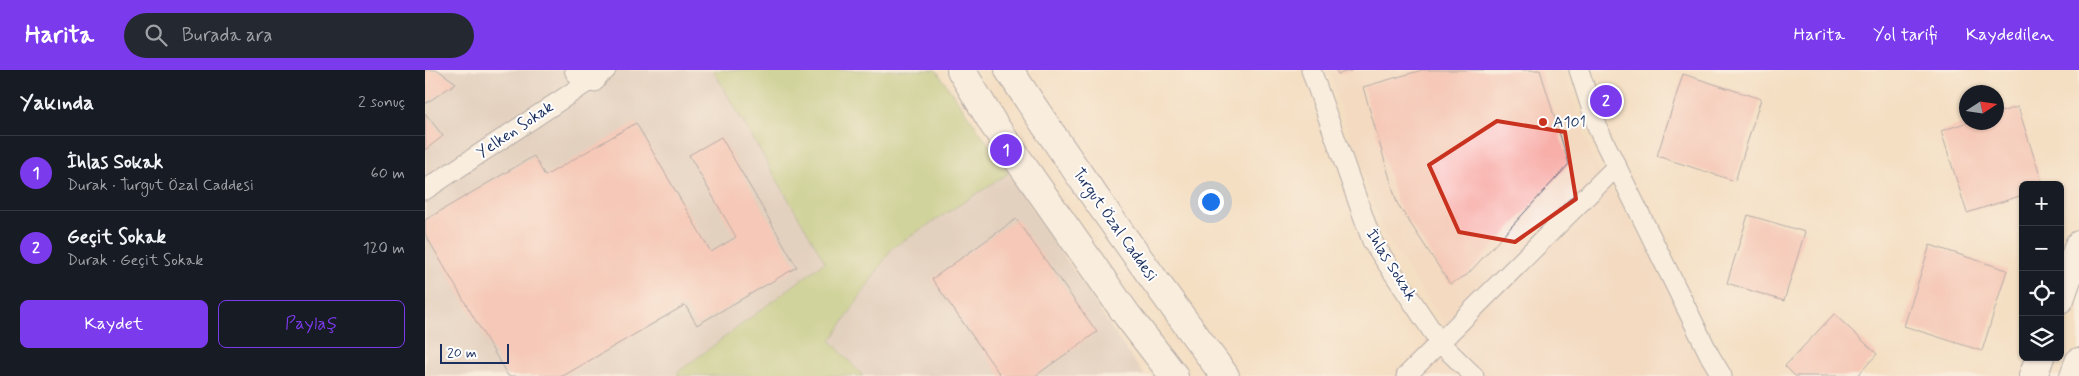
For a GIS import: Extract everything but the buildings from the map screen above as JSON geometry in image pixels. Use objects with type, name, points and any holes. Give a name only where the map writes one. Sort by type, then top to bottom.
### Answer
[{"type":"main road","points":[[961,70],[994,124],[1127,315],[1174,376]]},
{"type":"main road","name":"Turgut Özal Caddesi","points":[[1009,70],[1154,280],[1225,376]]},
{"type":"main road","points":[[2064,288],[2079,245]]},
{"type":"main road","points":[[2033,376],[2039,361]]},
{"type":"main road","points":[[2074,376],[2079,362]]},
{"type":"street","name":"İhlas Sokak","points":[[1311,70],[1372,241],[1440,343],[1474,376]]},
{"type":"street","points":[[1579,70],[1598,129],[1710,356],[1722,376]]},
{"type":"street","name":"Yelken Sokak","points":[[425,190],[592,73]]},
{"type":"street","points":[[1406,376],[1617,166]]},
{"type":"highlighted area","points":[[1497,121],[1565,132],[1576,199],[1515,242],[1459,232],[1429,165]]},
{"type":"shaded area","points":[[425,70],[713,70],[825,262],[678,372],[678,376],[425,376]]},
{"type":"shaded area","points":[[1328,70],[1563,70],[1592,157],[1724,376],[1394,376],[1444,323],[1384,234]]},
{"type":"shaded area","points":[[1009,173],[1145,376],[863,376],[831,341],[892,248]]},
{"type":"green space","points":[[713,70],[936,70],[1009,173],[892,248],[831,341],[863,376],[678,376],[678,372],[825,262]]},
{"type":"place","name":"Geçit Sokak","points":[[1606,101]]},
{"type":"place","name":"A101","points":[[1543,122]]},
{"type":"place","name":"İhlas Sokak","points":[[1006,150]]}]
